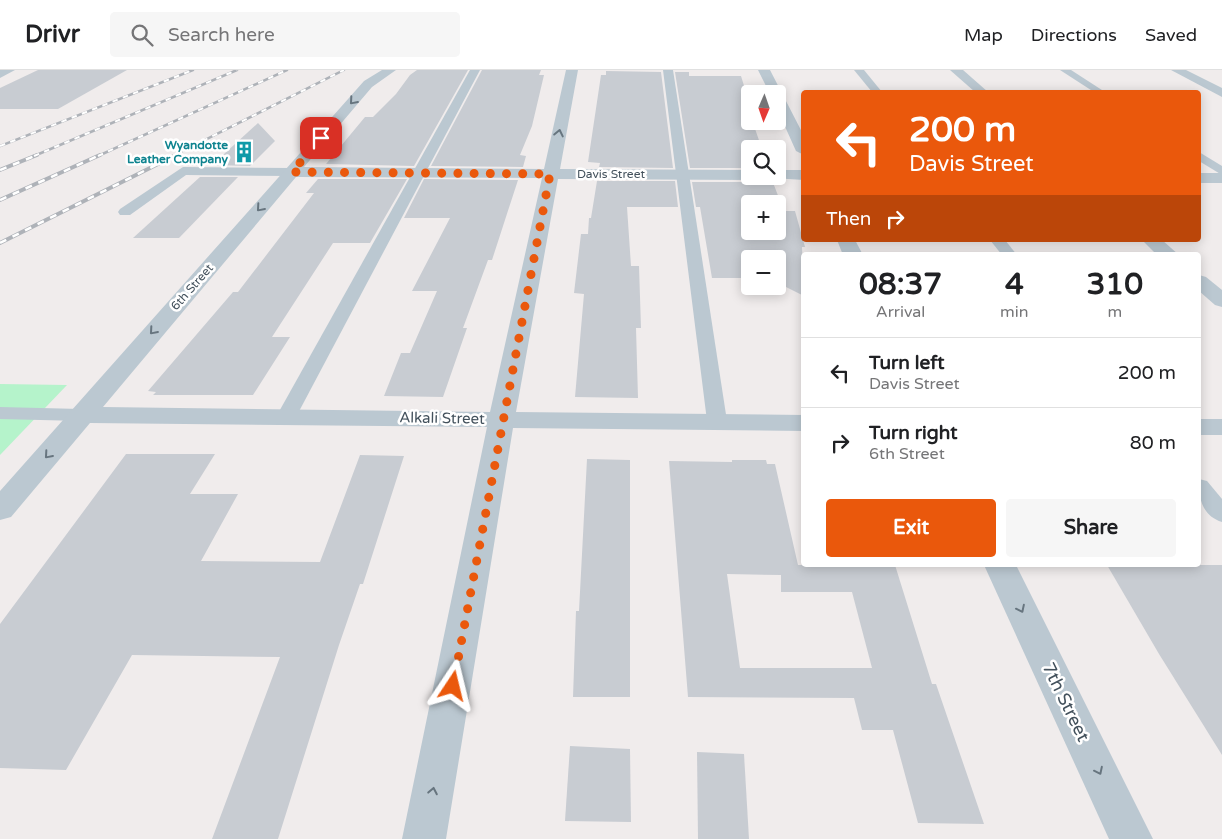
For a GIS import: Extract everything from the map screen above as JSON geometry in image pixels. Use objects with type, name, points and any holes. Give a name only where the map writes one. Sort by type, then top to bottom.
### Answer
[{"type":"street","points":[[0,74],[9,70]]},
{"type":"street","name":"6th Street","points":[[0,510],[368,84],[390,70]]},
{"type":"street","points":[[424,839],[502,419],[572,70]]},
{"type":"street","points":[[764,70],[772,85]]},
{"type":"street","points":[[956,70],[980,90]]},
{"type":"street","points":[[1178,70],[1222,93]]},
{"type":"street","points":[[786,114],[801,145]]},
{"type":"street","name":"Davis Street","points":[[292,172],[741,175]]},
{"type":"street","points":[[786,175],[801,175]]},
{"type":"street","points":[[1201,178],[1222,178]]},
{"type":"street","points":[[1153,242],[1165,252]]},
{"type":"street","points":[[1201,283],[1222,301]]},
{"type":"street","name":"Alkali Street","points":[[81,415],[801,422]]},
{"type":"street","points":[[1201,427],[1222,427]]},
{"type":"street","name":"7th Street","points":[[1001,567],[1131,839]]},
{"type":"lane","points":[[286,417],[475,70]]},
{"type":"lane","points":[[668,70],[716,421]]},
{"type":"lane","points":[[859,70],[875,90]]},
{"type":"lane","points":[[1065,70],[1097,90]]},
{"type":"lane","points":[[1201,157],[1222,171]]},
{"type":"lane","points":[[125,212],[183,171],[292,172]]},
{"type":"lane","points":[[999,242],[1007,252]]},
{"type":"lane","points":[[0,413],[81,415]]},
{"type":"lane","points":[[1201,488],[1222,514]]},
{"type":"green space","points":[[0,384],[67,385],[0,455]]},
{"type":"building","points":[[38,70],[127,70],[58,109],[0,109],[0,88]]},
{"type":"building","points":[[417,70],[468,70],[414,166],[326,164],[365,117],[373,117],[396,94],[410,75]]},
{"type":"building","points":[[482,70],[541,70],[539,75],[544,75],[532,126],[520,155],[526,156],[523,167],[431,166]]},
{"type":"building","points":[[606,71],[661,72],[673,168],[599,167],[600,163],[588,162],[601,75],[606,75]]},
{"type":"building","points":[[675,72],[689,72],[689,76],[741,76],[744,85],[741,85],[741,130],[755,130],[759,140],[741,140],[741,168],[690,168]]},
{"type":"building","points":[[258,123],[275,141],[250,166],[212,165]]},
{"type":"building","points":[[200,177],[238,177],[179,238],[133,238]]},
{"type":"building","points":[[318,179],[407,179],[370,243],[333,243],[272,337],[290,337],[253,395],[153,395],[156,392],[148,391],[233,292],[238,292],[314,193],[306,193]]},
{"type":"building","points":[[424,179],[518,180],[492,260],[488,260],[463,328],[467,328],[443,397],[384,396],[401,353],[410,353],[437,291],[412,291],[450,218],[404,218]]},
{"type":"building","points":[[597,181],[675,181],[678,207],[627,207],[631,266],[639,266],[641,328],[636,328],[638,398],[575,397],[584,294],[574,293],[581,234],[588,234],[589,218],[591,218]]},
{"type":"building","points":[[692,182],[741,182],[741,185],[774,185],[778,195],[741,195],[741,240],[786,240],[786,211],[795,211],[801,233],[801,242],[804,242],[805,247],[802,247],[801,252],[801,294],[786,287],[786,250],[741,250],[741,278],[712,278],[700,207],[696,207]]},
{"type":"building","points":[[126,454],[215,454],[190,494],[238,494],[201,561],[320,562],[360,455],[404,456],[363,584],[360,584],[339,645],[278,839],[212,839],[280,657],[132,655],[66,770],[0,768],[0,624]]},
{"type":"building","points":[[587,459],[630,460],[630,697],[573,697],[576,611],[579,611]]},
{"type":"building","points":[[732,460],[766,460],[767,464],[775,464],[798,565],[801,565],[801,567],[896,567],[932,684],[936,684],[984,824],[918,823],[893,730],[862,730],[854,698],[688,697],[669,461],[732,462]],"holes":[[[727,574],[781,575],[781,592],[852,592],[872,668],[740,668]]]},
{"type":"building","points":[[1201,565],[1222,565],[1222,755],[1159,654],[1108,567],[1201,567]]},
{"type":"building","points":[[570,746],[630,749],[631,822],[565,821]]},
{"type":"building","points":[[697,752],[744,754],[749,839],[698,839]]},
{"type":"railway","points":[[0,146],[193,70]]},
{"type":"railway","points":[[34,156],[237,70]]},
{"type":"railway","points":[[98,156],[287,70]]},
{"type":"railway","points":[[173,156],[344,70]]},
{"type":"railway","points":[[0,170],[37,155]]},
{"type":"railway","points":[[0,200],[100,155]]},
{"type":"railway","points":[[0,243],[176,155]]},
{"type":"place","name":"Wyandotte Leather Company","points":[[244,152]]},
{"type":"route","points":[[321,138],[292,172],[550,174],[453,686]]}]
